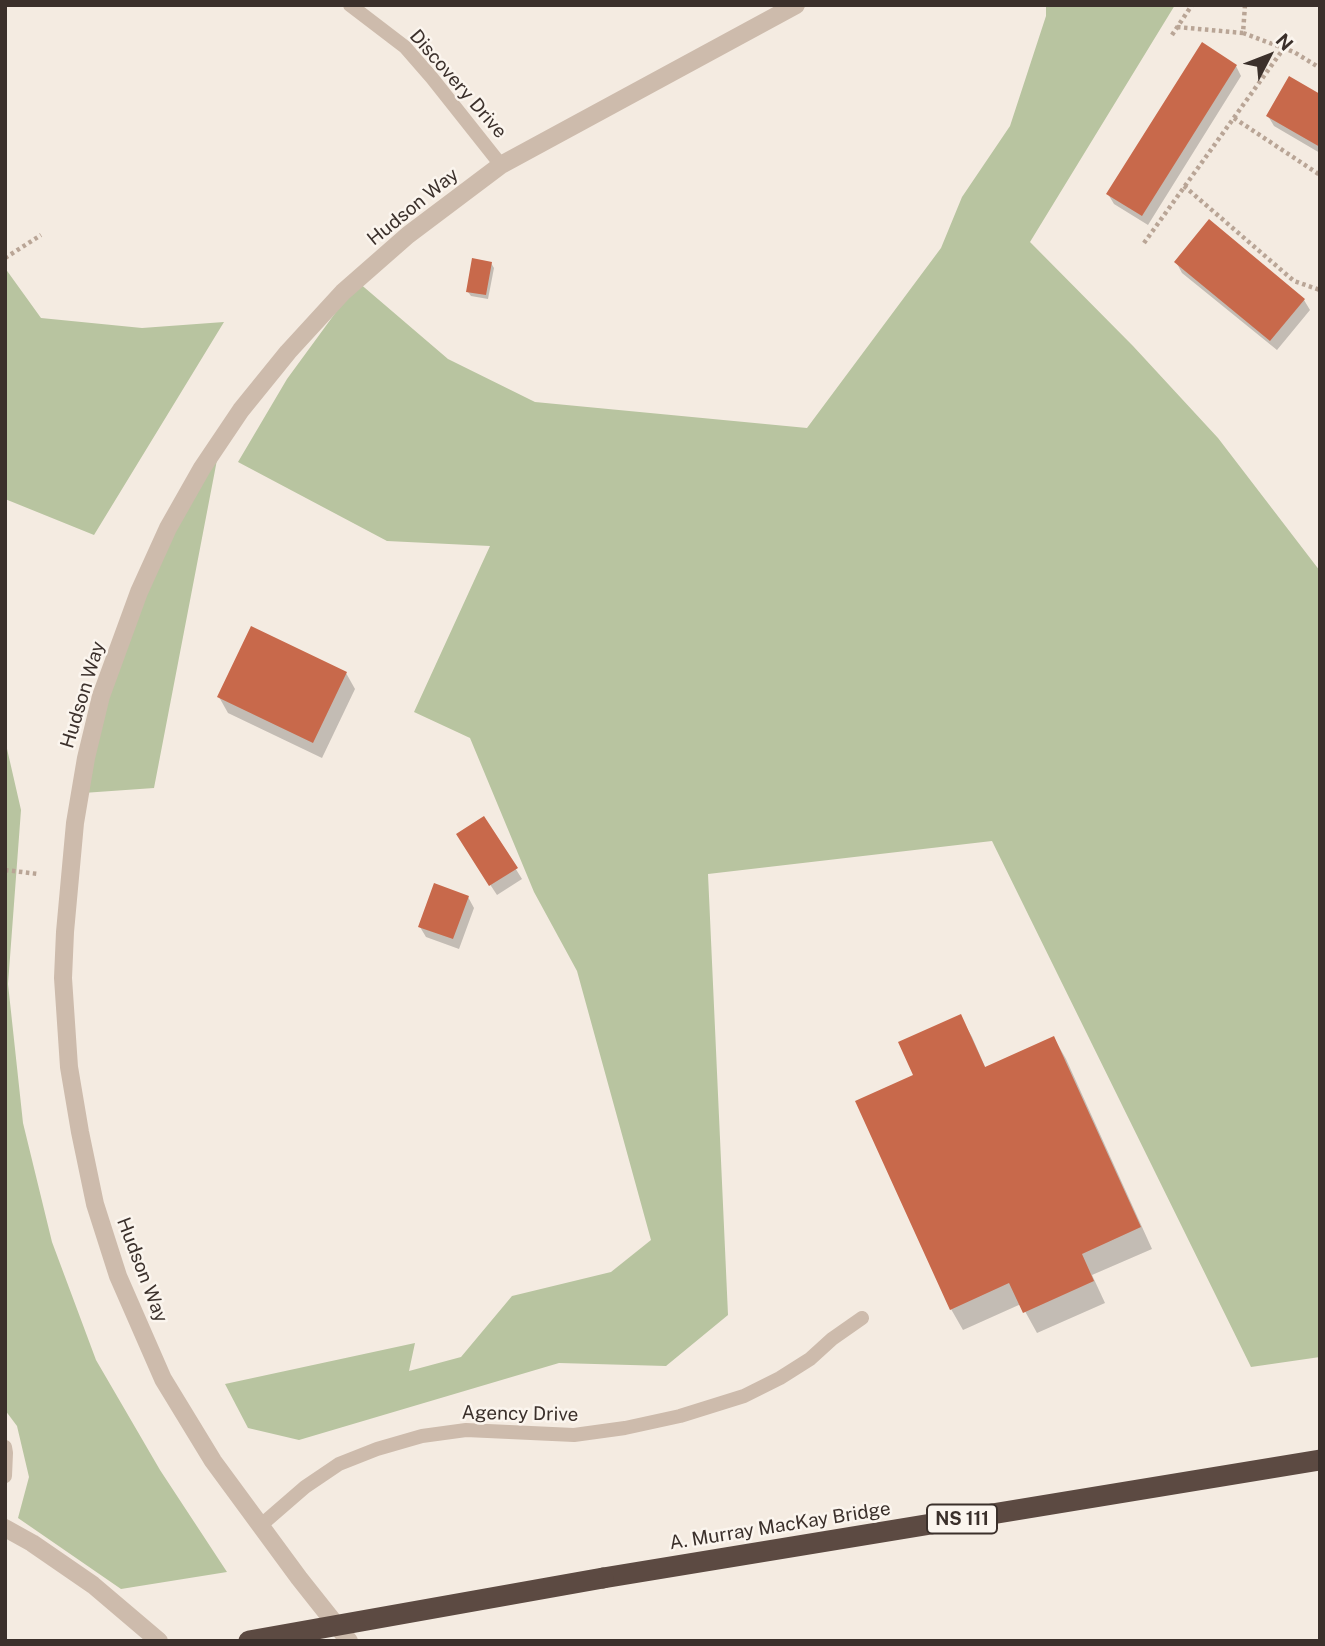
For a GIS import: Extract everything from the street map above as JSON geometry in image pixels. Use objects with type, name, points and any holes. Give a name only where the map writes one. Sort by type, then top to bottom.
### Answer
[{"type":"highway","name":"A. Murray MacKay Bridge","points":[[249,1641],[603,1578],[1320,1460]]},
{"type":"street","name":"Hudson Way","points":[[349,1641],[213,1461],[163,1378],[118,1276],[93,1192],[69,1067],[64,978],[65,932],[75,823],[86,758],[101,696],[139,592],[168,528],[202,468],[241,410],[288,352],[343,292],[408,235],[501,165],[796,5]]},
{"type":"street","points":[[5,1528],[93,1585],[159,1641]]},
{"type":"lane","name":"Discovery Drive","points":[[350,5],[405,47],[501,165]]},
{"type":"lane","name":"Agency Drive","points":[[260,1526],[305,1487],[339,1464],[422,1436],[466,1430],[575,1435],[680,1416],[744,1396],[810,1359],[862,1318]]},
{"type":"lane","points":[[5,1447],[5,1476]]},
{"type":"path","points":[[1172,36],[1192,5]]},
{"type":"path","points":[[1244,33],[1245,5]]},
{"type":"path","points":[[1177,27],[1244,33],[1294,52],[1320,68]]},
{"type":"path","points":[[1144,243],[1284,48]]},
{"type":"path","points":[[1234,118],[1320,175]]},
{"type":"path","points":[[1185,186],[1294,281],[1320,290]]},
{"type":"path","points":[[5,258],[41,235]]},
{"type":"path","points":[[5,870],[38,874]]},
{"type":"green space","points":[[1046,5],[1175,5],[1030,242],[1133,346],[1218,438],[1320,571],[1320,1357],[1251,1367],[992,841],[708,874],[728,1315],[666,1366],[559,1363],[299,1440],[248,1428],[225,1384],[415,1343],[409,1371],[461,1357],[512,1296],[611,1272],[651,1240],[577,971],[534,892],[470,738],[414,712],[490,546],[387,541],[238,462],[287,379],[358,282],[448,359],[535,402],[807,428],[941,248],[962,197],[1010,126],[1046,16]]},
{"type":"green space","points":[[5,268],[41,318],[142,328],[224,322],[94,535],[5,499]]},
{"type":"green space","points":[[221,439],[154,788],[83,793],[101,700],[157,559]]},
{"type":"green space","points":[[5,740],[21,810],[8,984],[23,1123],[52,1242],[96,1360],[160,1470],[227,1572],[121,1589],[18,1518],[29,1477],[17,1426],[5,1410]]},
{"type":"building","points":[[1202,42],[1237,65],[1142,216],[1106,194]]},
{"type":"building","points":[[1289,76],[1320,94],[1320,147],[1266,116]]},
{"type":"building","points":[[1209,219],[1305,299],[1270,341],[1174,262]]},
{"type":"building","points":[[472,258],[492,262],[486,295],[466,292]]},
{"type":"building","points":[[251,626],[347,672],[313,743],[217,697]]},
{"type":"building","points":[[484,816],[518,868],[489,886],[456,834]]},
{"type":"building","points":[[434,883],[469,896],[453,939],[418,927]]},
{"type":"building","points":[[961,1014],[985,1067],[1054,1036],[1141,1227],[1082,1254],[1094,1281],[1023,1313],[1009,1283],[950,1310],[855,1101],[913,1075],[898,1042]]}]
